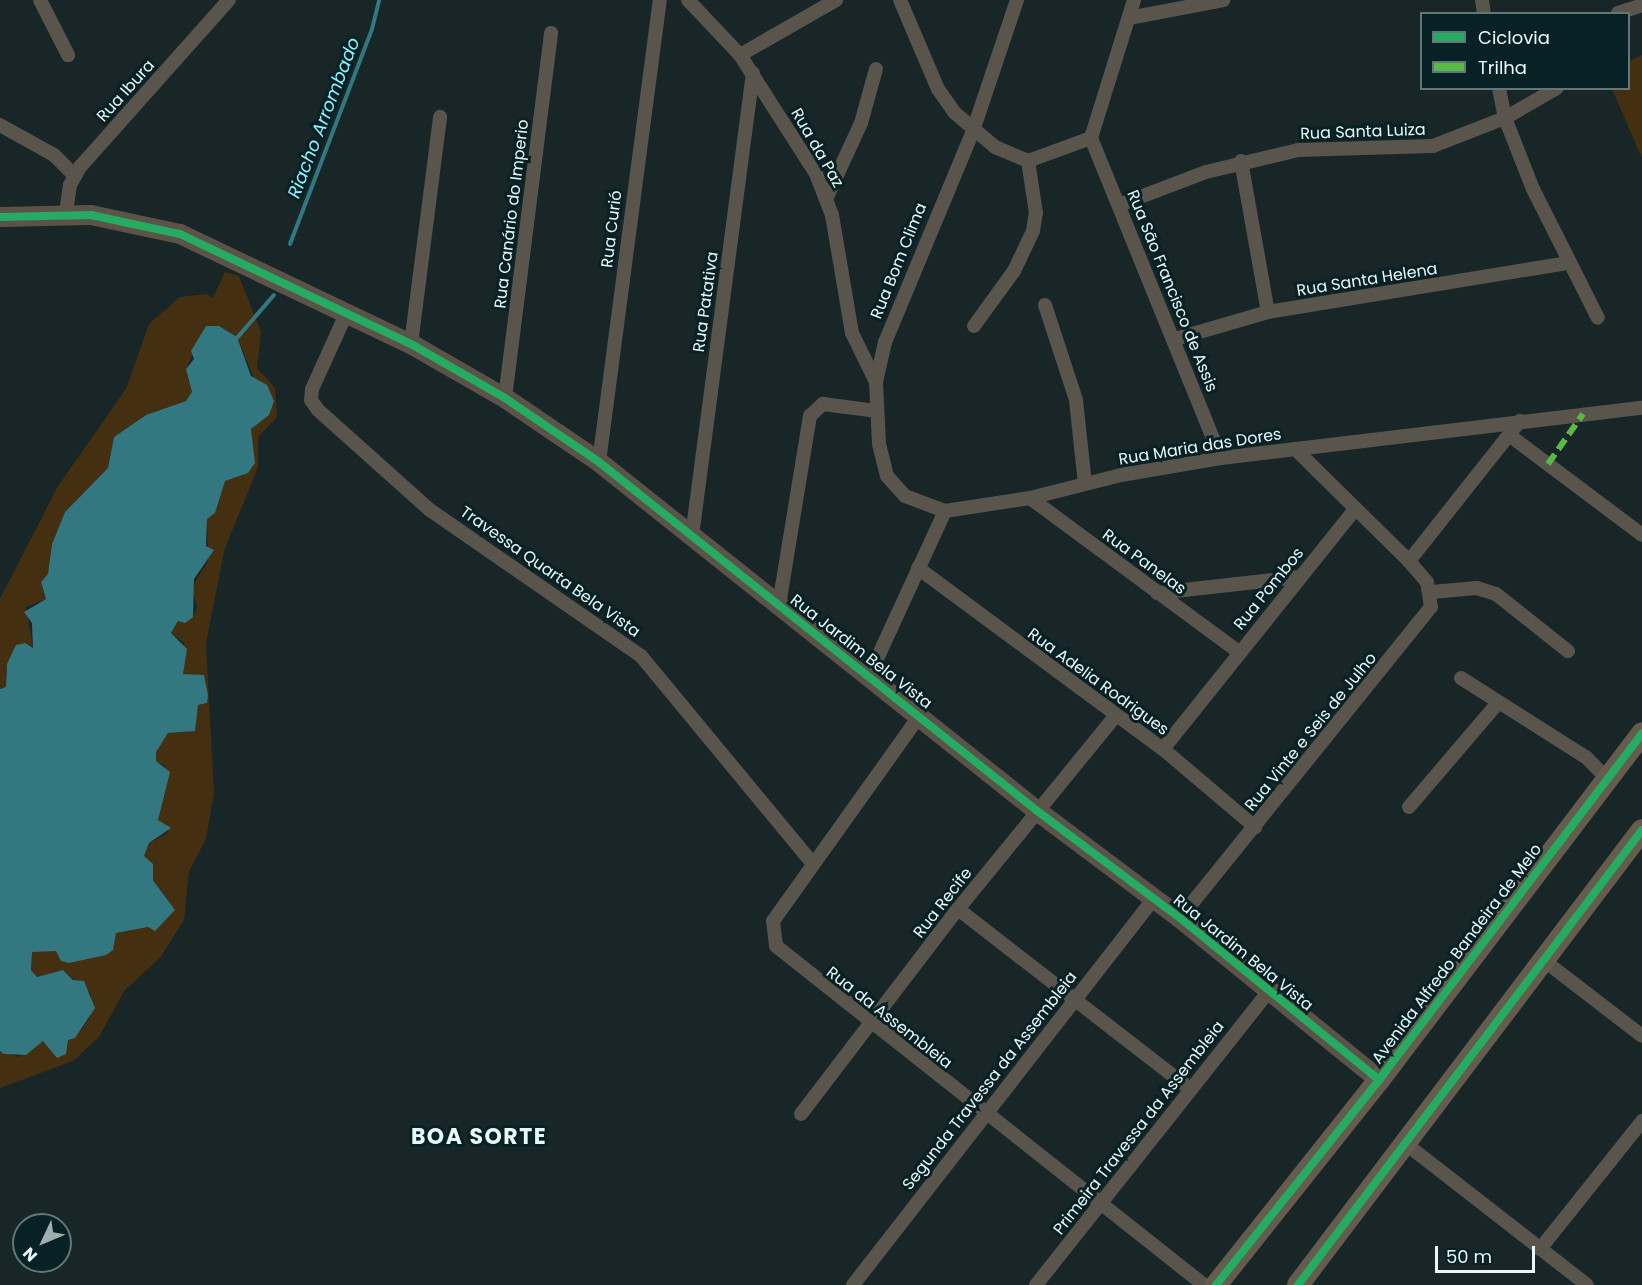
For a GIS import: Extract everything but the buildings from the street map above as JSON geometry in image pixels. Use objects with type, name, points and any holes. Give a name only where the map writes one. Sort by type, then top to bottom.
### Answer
[{"type":"highway","name":"Avenida Alfredo Bandeira de Melo","points":[[1216,1285],[1379,1080],[1642,733]]},
{"type":"highway","points":[[1298,1285],[1546,962],[1642,830]]},
{"type":"main road","name":"Rua Jardim Bela Vista","points":[[0,217],[66,213],[121,219],[180,234],[298,287],[411,344],[506,398],[599,462],[870,674],[1036,810],[1180,918],[1268,992],[1379,1080]]},
{"type":"street","points":[[40,0],[68,54]]},
{"type":"street","name":"Rua Ibura","points":[[66,213],[75,175],[230,0]]},
{"type":"street","name":"Rua Curió","points":[[599,462],[660,0]]},
{"type":"street","points":[[688,0],[740,55],[753,73]]},
{"type":"street","points":[[740,55],[836,0]]},
{"type":"street","points":[[900,0],[938,89],[973,131],[1003,152],[1028,161],[1091,138],[1134,0]]},
{"type":"street","name":"Rua Bom Clima","points":[[945,511],[914,502],[887,476],[876,411],[876,382],[898,300],[973,131],[1017,0]]},
{"type":"street","points":[[1128,18],[1223,0]]},
{"type":"street","points":[[1621,12],[1642,5]]},
{"type":"street","name":"Rua Canário do Imperio","points":[[506,398],[550,33]]},
{"type":"street","points":[[827,197],[861,123],[876,69]]},
{"type":"street","name":"Rua da Paz","points":[[753,73],[827,197],[852,333],[876,382]]},
{"type":"street","name":"Rua Patativa","points":[[692,536],[753,73]]},
{"type":"street","points":[[1499,90],[1505,118],[1567,263],[1598,318]]},
{"type":"street","name":"Rua Santa Luiza","points":[[1119,205],[1241,161],[1318,146],[1432,146],[1505,118],[1554,90]]},
{"type":"street","points":[[411,344],[440,117]]},
{"type":"street","points":[[0,126],[45,148],[75,175]]},
{"type":"street","name":"Rua São Francisco de Assis","points":[[1091,138],[1175,339],[1221,458]]},
{"type":"street","points":[[974,326],[1014,271],[1033,231],[1036,213],[1028,161]]},
{"type":"street","points":[[1241,161],[1268,312]]},
{"type":"street","name":"Rua Santa Helena","points":[[1175,339],[1268,312],[1567,263]]},
{"type":"street","points":[[1045,305],[1076,400],[1085,484]]},
{"type":"street","name":"Travessa Quarta Bela Vista","points":[[347,312],[313,385],[311,400],[318,410],[430,510],[641,656],[813,864]]},
{"type":"street","points":[[779,605],[810,416],[823,404],[876,411]]},
{"type":"street","name":"Rua Maria das Dores","points":[[945,511],[1030,498],[1085,484],[1221,458],[1642,408]]},
{"type":"street","points":[[1409,561],[1520,421]]},
{"type":"street","points":[[1509,435],[1642,535]]},
{"type":"street","points":[[1295,449],[1409,561],[1432,592],[1470,588],[1496,594],[1568,651]]},
{"type":"street","name":"Rua Panelas","points":[[1030,498],[1239,652]]},
{"type":"street","name":"Rua Pombos","points":[[1163,749],[1355,508]]},
{"type":"street","points":[[870,674],[945,511]]},
{"type":"street","name":"Rua Adelia Rodrigues","points":[[918,568],[1163,749],[1255,827]]},
{"type":"street","points":[[1157,593],[1299,577]]},
{"type":"street","name":"Rua Vinte e Seis de Julho","points":[[1180,918],[1428,614],[1432,592]]},
{"type":"street","points":[[1461,678],[1496,705],[1587,758],[1606,778]]},
{"type":"street","points":[[1409,807],[1496,705]]},
{"type":"street","name":"Rua Recife","points":[[801,1114],[1036,810],[1116,715]]},
{"type":"street","name":"Rua da Assembleia","points":[[920,716],[773,921],[772,938],[787,959],[986,1114],[1098,1205],[1204,1285]]},
{"type":"street","name":"Segunda Travessa da Assembleia","points":[[853,1285],[1154,898]]},
{"type":"street","points":[[958,909],[1191,1090]]},
{"type":"street","points":[[1546,962],[1642,1035]]},
{"type":"street","name":"Primeira Travessa da Assembleia","points":[[1036,1285],[1268,992]]},
{"type":"street","points":[[1540,1250],[1642,1121]]},
{"type":"street","points":[[1406,1144],[1587,1285]]},
{"type":"shaded area","points":[[1642,55],[1642,158],[1612,90],[1630,90],[1630,61]]},
{"type":"shaded area","points":[[225,272],[239,276],[261,332],[257,368],[275,388],[277,417],[258,437],[258,467],[224,551],[206,644],[214,793],[206,839],[189,871],[184,920],[160,958],[125,990],[99,1037],[73,1061],[0,1088],[0,1051],[19,1057],[43,1041],[67,1040],[80,1032],[91,1015],[91,994],[63,970],[37,977],[31,970],[32,952],[37,948],[56,951],[69,963],[97,955],[116,933],[148,927],[175,910],[153,879],[144,856],[149,843],[169,832],[158,820],[165,766],[156,761],[156,752],[161,740],[168,733],[180,732],[198,705],[207,703],[195,675],[183,674],[184,643],[171,633],[178,621],[193,617],[197,607],[192,587],[208,561],[207,519],[225,481],[248,473],[251,429],[269,415],[237,337],[219,326],[206,326],[186,369],[192,392],[186,401],[146,415],[114,437],[108,468],[65,512],[52,544],[49,574],[41,582],[46,599],[26,607],[33,648],[7,664],[6,687],[0,689],[0,599],[58,486],[126,389],[149,324],[180,297],[207,294],[213,298]]},
{"type":"water","points":[[206,326],[219,326],[237,337],[251,376],[267,385],[274,401],[269,415],[251,429],[255,463],[248,473],[225,481],[215,513],[207,519],[206,546],[214,550],[194,579],[193,617],[185,623],[178,621],[171,633],[187,649],[183,674],[204,675],[208,695],[207,703],[198,705],[195,731],[168,733],[156,752],[156,761],[170,772],[158,820],[171,828],[149,843],[144,856],[153,864],[153,880],[175,910],[155,931],[148,927],[116,933],[113,950],[106,955],[69,963],[61,961],[56,951],[32,952],[31,970],[37,977],[63,970],[73,980],[84,981],[95,1008],[75,1038],[68,1040],[66,1054],[57,1058],[43,1041],[26,1055],[4,1054],[0,1051],[0,689],[6,687],[7,664],[16,645],[25,643],[33,648],[32,623],[24,612],[46,599],[41,582],[48,574],[52,544],[65,512],[108,468],[114,437],[146,415],[186,401],[192,392],[186,369],[194,359],[191,351]]},
{"type":"waterway","name":"Riacho Arrombado","points":[[290,244],[372,29],[379,0]]},
{"type":"waterway","name":"Riacho Arrombado","points":[[236,339],[274,295]]},
{"type":"marked path","points":[[1548,464],[1583,414]]},
{"type":"cycle path","points":[[0,217],[91,215],[180,234],[411,344],[505,398],[599,462],[1036,810],[1180,918],[1379,1080]]},
{"type":"cycle path","points":[[1216,1285],[1379,1080],[1642,733]]},
{"type":"cycle path","points":[[1298,1285],[1642,830]]},
{"type":"district","name":"BOA SORTE","points":[[479,1137]]}]
